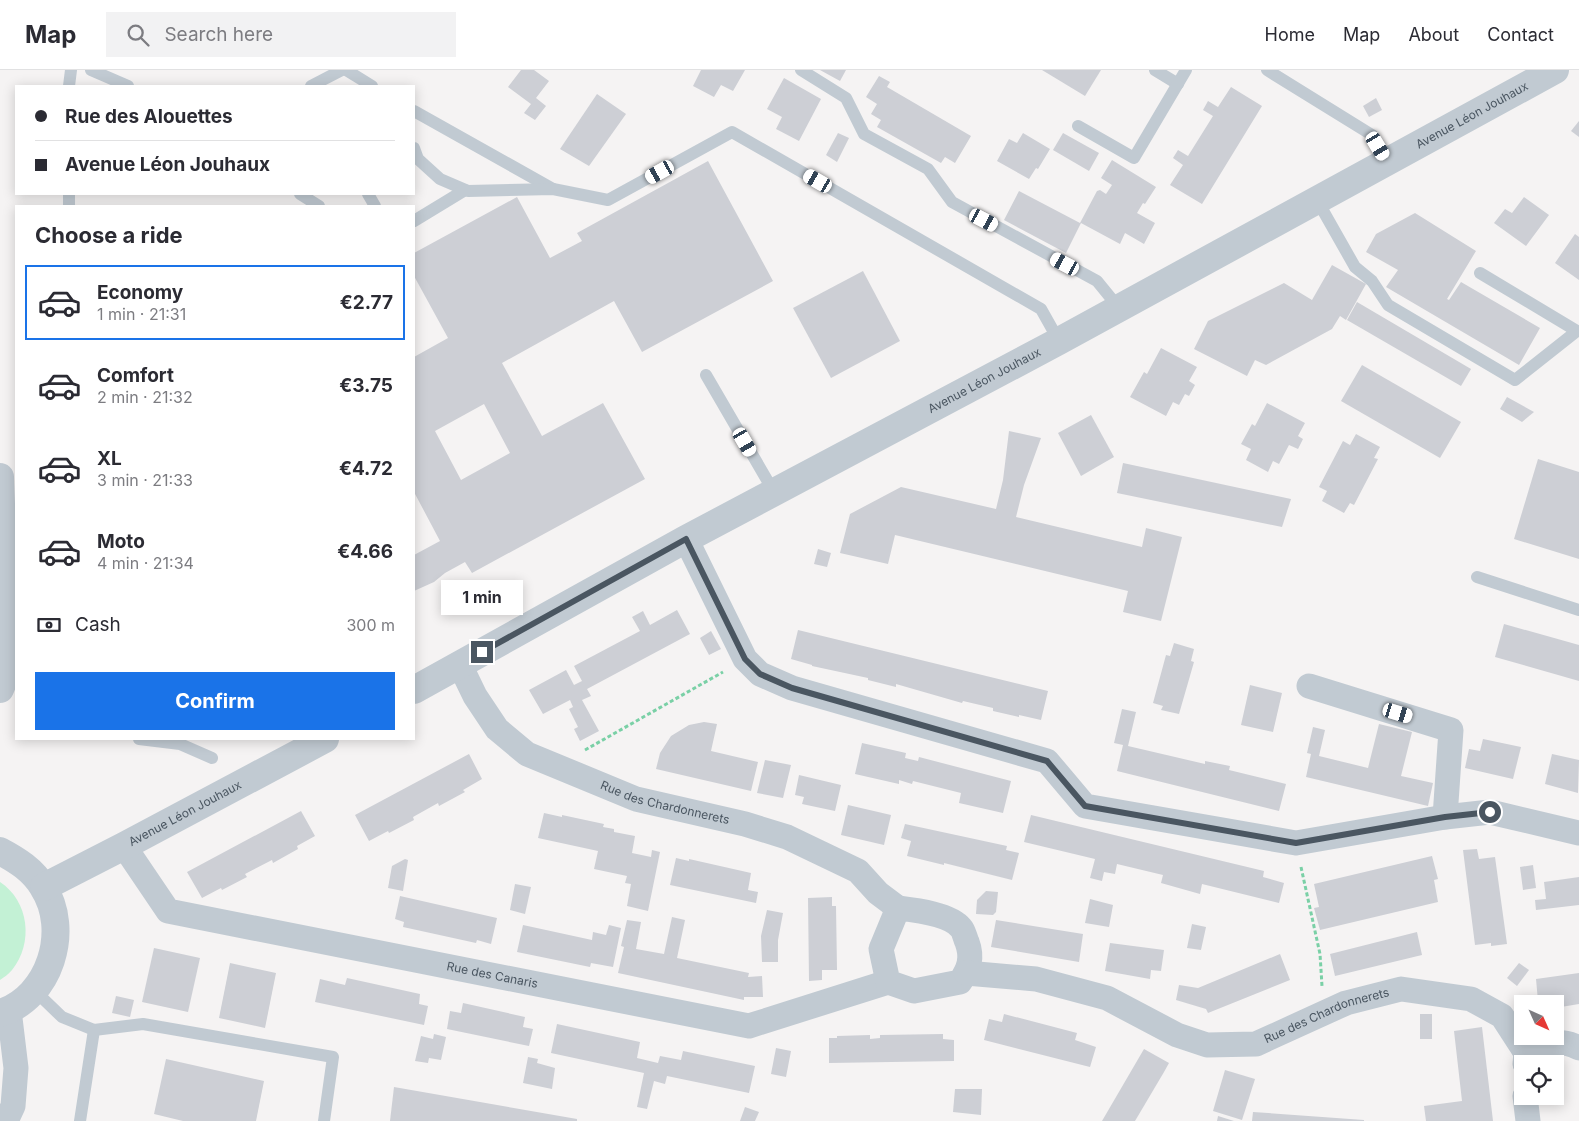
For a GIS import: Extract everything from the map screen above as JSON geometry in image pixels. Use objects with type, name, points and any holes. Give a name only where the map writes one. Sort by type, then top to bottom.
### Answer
[{"type":"street","name":"Avenue Léon Jouhaux","points":[[415,689],[686,539],[1059,341],[1555,70]]},
{"type":"street","points":[[0,477],[4,585],[4,677],[0,689]]},
{"type":"street","points":[[686,539],[745,659],[760,674],[792,688],[1047,761],[1085,806],[1296,843],[1445,817],[1490,812],[1579,833]]},
{"type":"street","name":"Rue des Chardonnerets","points":[[460,665],[475,696],[497,729],[527,754],[636,799],[744,824],[787,837],[858,871],[878,893],[898,908]]},
{"type":"street","points":[[1309,686],[1452,730],[1445,817]]},
{"type":"street","name":"Avenue Léon Jouhaux","points":[[44,887],[323,740]]},
{"type":"street","name":"Rue des Canaris","points":[[124,846],[168,911],[749,1026],[888,982]]},
{"type":"street","points":[[0,851],[25,865],[44,887],[54,913],[56,940],[49,967],[34,990],[23,1002],[4,1012],[16,1068],[14,1106],[6,1121]]},
{"type":"street","points":[[898,908],[921,910],[945,918],[961,928],[971,953],[966,973],[960,982],[914,991],[888,982],[881,949],[898,908]]},
{"type":"street","name":"Rue des Chardonnerets","points":[[966,973],[1036,979],[1107,998],[1177,1035],[1207,1045],[1256,1044],[1346,1002],[1401,989],[1470,999],[1502,1016],[1523,1055]]},
{"type":"street","points":[[1528,1055],[1540,1045],[1561,1042],[1579,1048]]},
{"type":"street","points":[[1525,1105],[1528,1121]]},
{"type":"lane","points":[[69,85],[71,70]]},
{"type":"lane","points":[[91,70],[126,85]]},
{"type":"lane","points":[[313,85],[342,70]]},
{"type":"lane","points":[[346,70],[370,85]]},
{"type":"lane","points":[[801,70],[846,98],[864,134],[928,169],[952,202],[1097,281],[1119,308]]},
{"type":"lane","points":[[1155,70],[1178,84]]},
{"type":"lane","points":[[1078,126],[1134,158],[1186,70]]},
{"type":"lane","points":[[1267,70],[1372,135],[1388,161]]},
{"type":"lane","points":[[415,112],[552,189]]},
{"type":"lane","points":[[415,150],[418,158],[440,179],[468,191],[552,189],[608,200],[732,132],[1041,309],[1059,341]]},
{"type":"lane","points":[[415,220],[465,190]]},
{"type":"lane","points":[[302,195],[317,205]]},
{"type":"lane","points":[[1317,200],[1356,267],[1372,281],[1388,304],[1515,380],[1577,330],[1480,273]]},
{"type":"lane","points":[[706,374],[774,492]]},
{"type":"lane","points":[[1477,576],[1579,610]]},
{"type":"lane","points":[[148,740],[180,744],[212,758]]},
{"type":"lane","points":[[34,990],[62,1018],[94,1030],[143,1024],[333,1057],[324,1121]]},
{"type":"lane","points":[[80,1121],[94,1030]]},
{"type":"path","points":[[556,766],[745,659]]},
{"type":"path","points":[[1296,843],[1320,954],[1325,1012]]},
{"type":"green space","points":[[0,882],[10,890],[17,900],[22,911],[26,935],[19,959],[11,971],[0,980]]},
{"type":"building","points":[[521,70],[534,70],[549,81],[536,98],[546,106],[535,120],[524,113],[531,104],[508,87]]},
{"type":"building","points":[[701,70],[745,70],[733,91],[721,85],[714,97],[693,86]]},
{"type":"building","points":[[820,70],[846,70],[840,81]]},
{"type":"building","points":[[1042,70],[1101,70],[1085,96]]},
{"type":"building","points":[[879,76],[890,82],[887,87],[971,136],[955,163],[945,157],[941,163],[877,127],[881,120],[871,114],[877,104],[866,97]]},
{"type":"building","points":[[784,78],[821,99],[799,141],[776,129],[782,117],[767,109]]},
{"type":"building","points":[[1231,87],[1262,106],[1202,204],[1170,185],[1183,165],[1173,158],[1178,150],[1188,156],[1213,116],[1203,110],[1208,101],[1218,107]]},
{"type":"building","points":[[597,94],[626,114],[589,166],[560,149]]},
{"type":"building","points":[[1376,98],[1382,110],[1369,117],[1363,106]]},
{"type":"building","points":[[1579,121],[1579,137],[1571,131]]},
{"type":"building","points":[[838,133],[849,138],[837,162],[826,155]]},
{"type":"building","points":[[1023,133],[1050,149],[1038,169],[1036,168],[1029,179],[997,161],[1009,139],[1017,143]]},
{"type":"building","points":[[1063,133],[1099,153],[1089,171],[1053,150]]},
{"type":"building","points":[[1112,160],[1156,187],[1137,213],[1155,223],[1144,244],[1125,233],[1120,244],[1081,223],[1066,253],[1004,220],[1019,191],[1080,223],[1097,191],[1100,190],[1106,194],[1112,185],[1101,178]]},
{"type":"building","points":[[708,161],[773,281],[642,352],[614,301],[502,363],[542,436],[603,403],[645,479],[472,573],[465,562],[445,573],[434,582],[415,591],[415,554],[440,541],[415,494],[415,356],[448,338],[415,278],[415,252],[517,197],[550,258],[582,241],[577,233]],"holes":[[[484,404],[510,453],[461,480],[435,431]]]},
{"type":"building","points":[[1524,197],[1549,215],[1526,246],[1494,223],[1505,209],[1512,213]]},
{"type":"building","points":[[1415,213],[1476,251],[1447,299],[1449,300],[1461,282],[1540,328],[1519,365],[1386,287],[1398,270],[1366,252],[1376,234]]},
{"type":"building","points":[[1575,234],[1579,237],[1579,280],[1555,263]]},
{"type":"building","points":[[1332,265],[1366,284],[1346,320],[1340,316],[1332,329],[1266,365],[1255,360],[1247,376],[1194,349],[1208,321],[1284,283],[1312,300]]},
{"type":"building","points":[[863,271],[900,341],[831,378],[793,308]]},
{"type":"building","points":[[1357,302],[1471,369],[1461,386],[1347,320]]},
{"type":"building","points":[[1161,348],[1197,367],[1189,381],[1195,385],[1189,396],[1185,394],[1179,405],[1173,402],[1166,416],[1130,397],[1144,372],[1147,374]]},
{"type":"building","points":[[1362,365],[1461,422],[1440,458],[1341,401]]},
{"type":"building","points":[[1507,397],[1534,412],[1522,422],[1500,409]]},
{"type":"building","points":[[1267,403],[1305,423],[1298,436],[1303,439],[1298,449],[1289,445],[1279,464],[1273,461],[1268,472],[1246,460],[1251,449],[1241,444],[1252,424],[1255,426]]},
{"type":"building","points":[[1091,415],[1114,457],[1081,476],[1058,433]]},
{"type":"building","points":[[1009,431],[1041,438],[1024,485],[1016,517],[1142,547],[1146,528],[1182,537],[1161,621],[1123,612],[1128,591],[895,535],[888,564],[840,553],[850,514],[901,487],[996,509],[1003,480]]},
{"type":"building","points":[[1356,434],[1380,447],[1374,458],[1378,459],[1354,505],[1350,503],[1344,513],[1322,501],[1327,491],[1319,487],[1343,441],[1350,445]]},
{"type":"building","points":[[1538,459],[1579,472],[1579,559],[1514,539]]},
{"type":"building","points":[[1123,463],[1291,499],[1282,527],[1117,493]]},
{"type":"building","points":[[818,549],[831,553],[827,567],[814,564]]},
{"type":"building","points":[[677,610],[690,634],[587,689],[591,696],[582,700],[599,731],[580,741],[574,729],[578,727],[569,709],[573,707],[570,700],[543,714],[529,690],[566,670],[574,685],[582,681],[574,666],[640,631],[632,617],[643,611],[650,625]]},
{"type":"building","points":[[1504,624],[1579,645],[1579,681],[1495,657]]},
{"type":"building","points":[[798,630],[1048,691],[1041,720],[993,711],[993,708],[963,701],[962,703],[896,684],[896,687],[791,659]]},
{"type":"building","points":[[711,631],[721,649],[709,655],[700,638]]},
{"type":"building","points":[[1174,643],[1194,649],[1191,661],[1194,662],[1179,714],[1161,710],[1163,706],[1153,703],[1166,655],[1170,656]]},
{"type":"building","points":[[1250,685],[1282,693],[1273,732],[1241,725]]},
{"type":"building","points":[[1122,709],[1136,712],[1128,746],[1205,764],[1205,761],[1230,766],[1229,770],[1286,784],[1279,811],[1117,771],[1123,745],[1114,743]]},
{"type":"building","points":[[704,722],[717,724],[711,751],[758,762],[751,791],[656,769],[660,753],[671,736],[689,725]]},
{"type":"building","points":[[1379,724],[1412,732],[1401,776],[1433,783],[1428,806],[1306,777],[1311,754],[1307,753],[1313,727],[1325,730],[1319,756],[1368,768]]},
{"type":"building","points":[[1483,739],[1521,747],[1513,779],[1465,768],[1469,749],[1480,751]]},
{"type":"building","points":[[862,743],[906,753],[905,758],[918,761],[919,757],[1011,781],[1003,813],[959,803],[961,793],[913,781],[912,784],[899,780],[899,784],[855,774]]},
{"type":"building","points":[[469,754],[482,779],[463,790],[465,792],[439,806],[438,803],[413,817],[414,820],[369,841],[355,815]]},
{"type":"building","points":[[1552,754],[1579,760],[1578,793],[1545,784]]},
{"type":"building","points":[[765,760],[791,765],[783,798],[757,793]]},
{"type":"building","points":[[799,775],[841,785],[835,811],[802,804],[804,797],[795,795]]},
{"type":"building","points":[[848,805],[891,815],[884,845],[841,835]]},
{"type":"building","points":[[301,811],[315,836],[297,846],[298,849],[273,863],[272,860],[245,874],[247,877],[202,898],[187,872]]},
{"type":"building","points":[[544,813],[604,824],[603,827],[614,829],[614,832],[635,836],[632,853],[651,857],[652,850],[660,852],[648,911],[627,906],[631,884],[625,883],[627,876],[594,869],[598,851],[538,838]]},
{"type":"building","points":[[1031,815],[1264,871],[1263,877],[1284,883],[1279,903],[1202,884],[1200,894],[1161,883],[1163,875],[1117,864],[1115,874],[1104,872],[1102,881],[1090,878],[1095,859],[1024,842]]},
{"type":"building","points":[[905,824],[1007,846],[1006,850],[1019,853],[1012,880],[907,856],[911,841],[901,838]]},
{"type":"building","points":[[1477,849],[1479,859],[1495,857],[1507,944],[1475,945],[1463,850]]},
{"type":"building","points":[[1432,856],[1438,879],[1434,880],[1438,902],[1320,930],[1314,908],[1319,907],[1314,884]]},
{"type":"building","points":[[676,858],[689,861],[689,859],[751,873],[748,890],[758,892],[756,903],[670,885]]},
{"type":"building","points":[[405,859],[408,860],[403,891],[388,888],[392,866]]},
{"type":"building","points":[[1533,865],[1536,888],[1523,890],[1520,867]]},
{"type":"building","points":[[1579,877],[1579,905],[1536,910],[1535,900],[1546,899],[1544,882]]},
{"type":"building","points":[[515,884],[531,887],[525,914],[510,910]]},
{"type":"building","points":[[986,891],[998,892],[996,912],[993,915],[976,914],[977,900]]},
{"type":"building","points":[[400,896],[497,918],[491,944],[477,940],[476,943],[403,927],[404,922],[395,919]]},
{"type":"building","points":[[832,897],[832,906],[836,906],[837,970],[822,970],[822,980],[809,981],[808,898]]},
{"type":"building","points":[[1090,899],[1113,905],[1109,927],[1085,923]]},
{"type":"building","points":[[767,910],[783,913],[778,940],[778,962],[762,962],[761,936]]},
{"type":"building","points":[[672,917],[685,920],[677,958],[749,973],[748,977],[762,976],[763,997],[744,997],[744,1000],[618,973],[624,947],[621,946],[627,920],[641,922],[636,949],[664,954]]},
{"type":"building","points":[[996,920],[1083,934],[1079,962],[991,947]]},
{"type":"building","points":[[1192,924],[1206,927],[1201,950],[1187,948]]},
{"type":"building","points":[[523,925],[592,940],[593,932],[606,935],[609,925],[621,928],[613,967],[591,963],[590,967],[517,952]]},
{"type":"building","points":[[1417,932],[1422,955],[1335,976],[1330,954]]},
{"type":"building","points":[[1110,943],[1164,950],[1161,971],[1151,970],[1150,979],[1105,971]]},
{"type":"building","points":[[154,948],[200,958],[188,1012],[142,1002]]},
{"type":"building","points":[[1280,954],[1290,980],[1208,1013],[1206,1009],[1176,1000],[1179,985],[1198,988]]},
{"type":"building","points":[[230,963],[276,973],[265,1028],[219,1018]]},
{"type":"building","points":[[1519,963],[1529,970],[1517,986],[1507,978]]},
{"type":"building","points":[[1579,973],[1579,1004],[1564,1006],[1564,995],[1537,995],[1536,979]]},
{"type":"building","points":[[347,978],[420,994],[419,1004],[428,1006],[424,1025],[315,1002],[320,979],[345,985]]},
{"type":"building","points":[[116,996],[134,1000],[130,1017],[112,1013]]},
{"type":"building","points":[[463,1003],[525,1017],[523,1027],[533,1029],[529,1046],[447,1029],[450,1011],[461,1013]]},
{"type":"building","points":[[1004,1014],[1077,1033],[1075,1040],[1096,1047],[1090,1067],[984,1040],[989,1019],[1002,1022]]},
{"type":"building","points":[[1420,1014],[1432,1014],[1432,1039],[1420,1039]]},
{"type":"building","points":[[557,1024],[640,1042],[637,1058],[658,1063],[660,1056],[681,1060],[683,1051],[755,1066],[749,1093],[667,1076],[665,1084],[654,1081],[647,1109],[637,1107],[644,1073],[551,1053]]},
{"type":"building","points":[[1482,1027],[1493,1121],[1426,1121],[1424,1106],[1462,1101],[1454,1031]]},
{"type":"building","points":[[434,1034],[446,1037],[441,1060],[429,1058],[428,1063],[415,1061],[421,1036],[433,1039]]},
{"type":"building","points":[[943,1034],[943,1039],[954,1040],[954,1061],[829,1063],[829,1038],[870,1035],[870,1039],[880,1038],[880,1035]]},
{"type":"building","points":[[776,1048],[791,1051],[786,1077],[771,1074]]},
{"type":"building","points":[[1144,1049],[1169,1063],[1164,1072],[1135,1121],[1102,1121]]},
{"type":"building","points":[[528,1057],[538,1059],[537,1063],[555,1068],[552,1089],[523,1083]]},
{"type":"building","points":[[166,1059],[264,1081],[256,1121],[183,1121],[154,1114]]},
{"type":"building","points":[[1225,1070],[1255,1079],[1242,1120],[1213,1111]]},
{"type":"building","points":[[394,1087],[577,1119],[577,1121],[390,1121]]},
{"type":"building","points":[[955,1089],[982,1089],[981,1115],[953,1112]]},
{"type":"building","points":[[745,1107],[759,1112],[755,1121],[740,1121]]},
{"type":"building","points":[[1253,1112],[1364,1120],[1364,1121],[1252,1121]]},
{"type":"building","points":[[1218,1116],[1234,1121],[1217,1121]]},
{"type":"route","points":[[482,652],[686,539],[745,659],[760,674],[792,688],[1047,761],[1085,806],[1296,843],[1445,817],[1490,812]]}]
